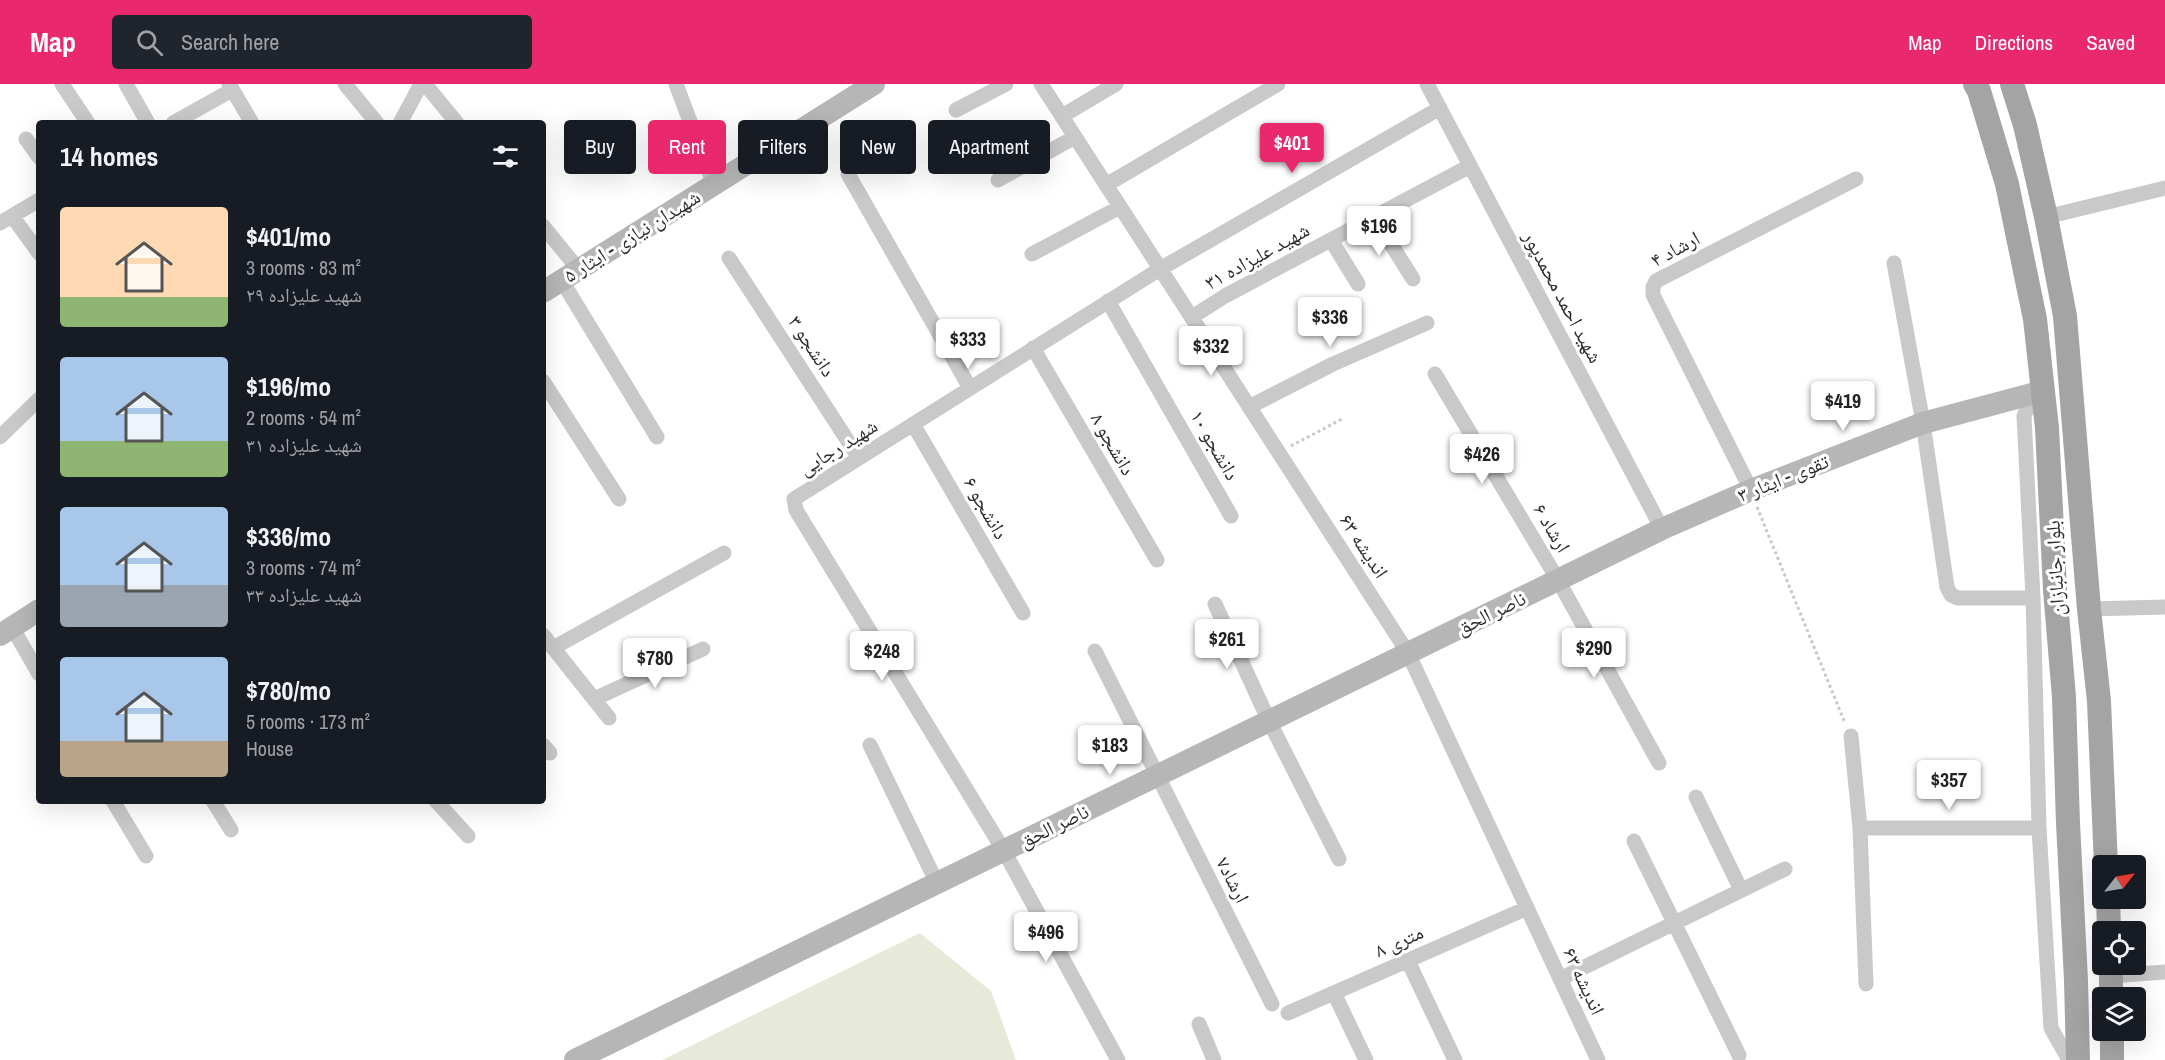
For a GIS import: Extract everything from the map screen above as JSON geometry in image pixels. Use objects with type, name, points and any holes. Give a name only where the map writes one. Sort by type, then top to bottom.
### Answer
[{"type":"main road","name":"بلوار جانبازان","points":[[1975,84],[2007,184],[2035,319],[2047,428],[2055,590],[2064,697],[2078,1060]]},
{"type":"main road","name":"بلوار جانبازان","points":[[2015,85],[2046,217],[2065,316],[2089,609],[2099,701],[2106,855]]},
{"type":"main road","points":[[2064,697],[2070,706],[2081,711],[2091,709],[2099,701]]},
{"type":"main road","points":[[2066,764],[2080,754],[2088,755],[2102,767]]},
{"type":"street","points":[[62,84],[86,120]]},
{"type":"street","points":[[126,84],[146,120]]},
{"type":"street","points":[[345,84],[375,120]]},
{"type":"street","points":[[402,120],[423,84],[454,120]]},
{"type":"street","points":[[676,84],[714,185]]},
{"type":"street","name":"شهیدان نیازی - ایثار ۵","points":[[561,281],[874,84]]},
{"type":"street","points":[[956,110],[1006,84]]},
{"type":"street","name":"اندیشه ۶۳","points":[[1041,84],[1408,653],[1598,1060]]},
{"type":"street","points":[[1062,116],[1116,84]]},
{"type":"street","points":[[1106,185],[1278,84]]},
{"type":"street","name":"شهید احمد محمدپور","points":[[1427,84],[1662,529]]},
{"type":"street","points":[[178,120],[231,87],[250,120]]},
{"type":"street","name":"شهید رجایی","points":[[1004,851],[796,510],[794,499],[1160,268],[1440,108]]},
{"type":"street","points":[[998,180],[1075,137]]},
{"type":"street","points":[[26,139],[36,154]]},
{"type":"street","name":"شهید علیزاده ۳۱","points":[[1192,317],[1225,296],[1470,165]]},
{"type":"street","points":[[848,174],[970,388]]},
{"type":"street","name":"ارشاد ۴","points":[[1751,490],[1653,295],[1653,287],[1656,281],[1856,179]]},
{"type":"street","points":[[2046,217],[2165,188]]},
{"type":"street","points":[[36,202],[6,220],[36,250]]},
{"type":"street","points":[[1032,254],[1120,207]]},
{"type":"street","points":[[1374,217],[1413,279]]},
{"type":"street","points":[[546,235],[561,281],[657,437]]},
{"type":"street","points":[[1331,240],[1358,284]]},
{"type":"street","name":"دانشجو ۳","points":[[729,258],[859,458]]},
{"type":"street","points":[[1894,263],[1923,423],[1947,587],[1952,595],[1958,598],[2033,598]]},
{"type":"street","name":"دانشجو ۱۰","points":[[1108,301],[1231,516]]},
{"type":"street","points":[[1249,407],[1333,364],[1426,323]]},
{"type":"street","name":"دانشجو ۸","points":[[1033,348],[1157,560]]},
{"type":"street","name":"ارشاد ۶","points":[[1435,374],[1558,580],[1659,763]]},
{"type":"street","points":[[546,386],[619,499]]},
{"type":"street","points":[[2043,391],[2028,407],[2024,416],[2033,598],[2039,828],[2051,1028],[2069,1060]]},
{"type":"street","name":"تقوی - ایثار ۳","points":[[1662,529],[1751,490],[1923,423],[2043,391]]},
{"type":"street","points":[[0,438],[36,402]]},
{"type":"street","name":"دانشجو ۶","points":[[913,424],[1023,613]]},
{"type":"street","name":"ناصر الحق","points":[[575,1060],[1662,529]]},
{"type":"street","points":[[553,648],[724,552]]},
{"type":"street","points":[[1215,604],[1269,721],[1339,859]]},
{"type":"street","points":[[2089,609],[2165,607]]},
{"type":"street","points":[[36,612],[6,631],[36,670]]},
{"type":"street","points":[[546,639],[609,718]]},
{"type":"street","points":[[594,699],[703,649]]},
{"type":"street","name":"ارشاد۷","points":[[1095,651],[1272,1004]]},
{"type":"street","points":[[1851,736],[1860,828],[1866,984]]},
{"type":"street","points":[[870,745],[937,883]]},
{"type":"street","points":[[1696,797],[1742,890]]},
{"type":"street","points":[[115,804],[146,856]]},
{"type":"street","points":[[215,804],[231,830]]},
{"type":"street","points":[[439,804],[468,836]]},
{"type":"street","points":[[1860,828],[2039,828]]},
{"type":"street","points":[[1635,841],[1739,1055]]},
{"type":"street","points":[[1004,851],[1118,1060]]},
{"type":"street","points":[[1560,979],[1785,869]]},
{"type":"street","name":"۸ متری","points":[[1288,1013],[1527,908]]},
{"type":"street","points":[[1408,961],[1455,1060]]},
{"type":"street","points":[[2111,979],[2165,972]]},
{"type":"street","points":[[1334,993],[1366,1060]]},
{"type":"street","points":[[1199,1024],[1214,1060]]},
{"type":"path","points":[[1278,452],[1342,418]]},
{"type":"path","points":[[1751,490],[1851,736]]},
{"type":"green space","points":[[920,933],[991,991],[1016,1060],[662,1060]]}]
